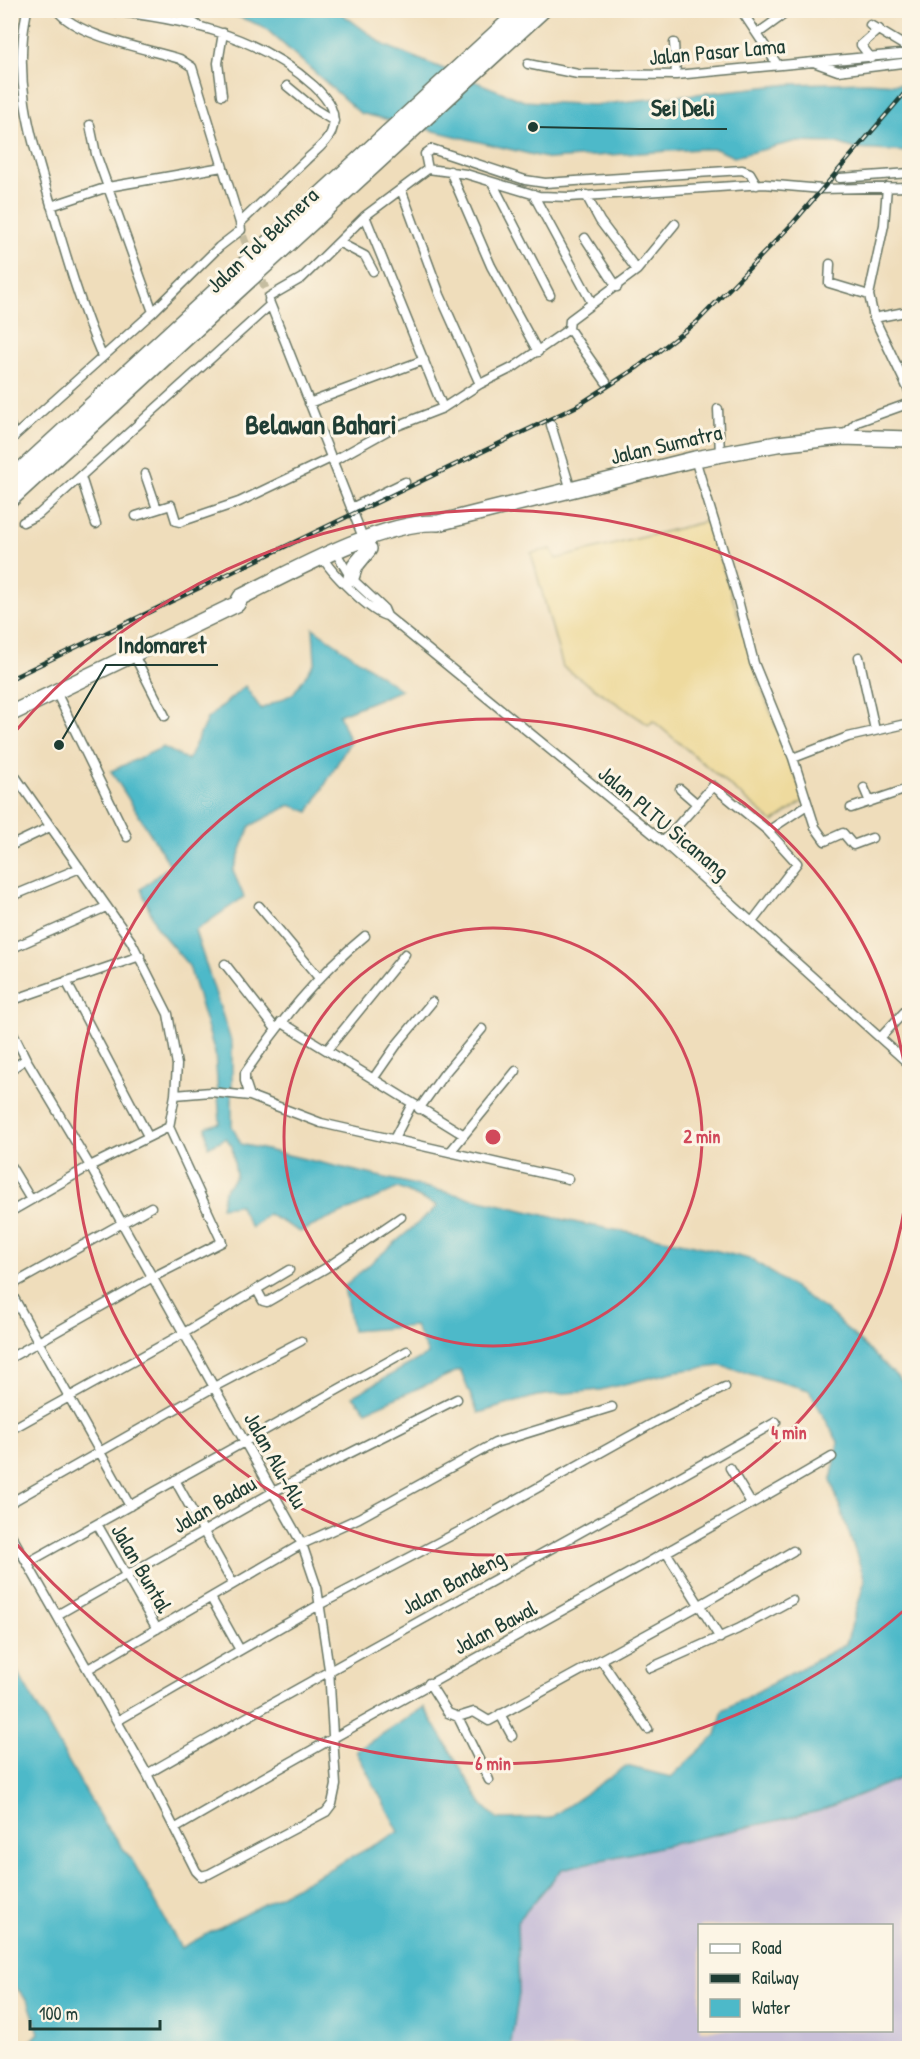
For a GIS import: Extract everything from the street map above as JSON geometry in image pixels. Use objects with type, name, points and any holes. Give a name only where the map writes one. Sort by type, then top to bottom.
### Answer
[{"type":"highway","name":"Jalan Tol Belmera","points":[[10,500],[399,143],[521,10]]},
{"type":"highway","name":"Jalan Tol Belmera","points":[[10,480],[380,142],[469,67],[543,10]]},
{"type":"highway","name":"Jalan Sumatra","points":[[10,714],[237,604],[245,604],[331,558],[366,544],[425,531],[438,523],[720,454],[777,444],[842,437],[909,439]]},
{"type":"highway","points":[[351,578],[366,544]]},
{"type":"street","points":[[27,10],[22,42],[24,105],[32,146],[71,275],[102,356]]},
{"type":"street","points":[[57,10],[68,22],[87,31],[189,64],[194,72],[241,230]]},
{"type":"street","points":[[12,438],[153,312],[219,247],[241,230],[326,140],[334,121],[332,108],[326,98],[295,69],[272,54],[198,25],[122,11],[103,10]]},
{"type":"street","points":[[170,10],[198,25]]},
{"type":"street","points":[[741,10],[777,64]]},
{"type":"street","points":[[757,34],[790,10]]},
{"type":"street","points":[[871,58],[861,45],[874,27],[909,51]]},
{"type":"street","points":[[222,95],[218,63],[223,33]]},
{"type":"street","points":[[674,44],[676,75]]},
{"type":"street","name":"Jalan Pasar Lama","points":[[528,64],[578,74],[676,75],[777,64],[871,58],[909,51]]},
{"type":"street","points":[[813,62],[838,71],[909,62]]},
{"type":"street","points":[[287,86],[334,121]]},
{"type":"street","points":[[90,124],[108,187],[153,312]]},
{"type":"street","points":[[428,169],[425,154],[432,149],[537,183],[589,182],[742,170],[750,173],[757,184]]},
{"type":"street","points":[[51,206],[108,187],[222,167]]},
{"type":"street","points":[[23,522],[39,514],[81,477],[269,299],[302,278],[365,216],[428,169],[450,171],[533,194],[586,195],[757,184],[822,189],[909,187]]},
{"type":"street","points":[[450,171],[491,266],[538,352]]},
{"type":"street","points":[[840,178],[909,174]]},
{"type":"street","points":[[883,175],[884,225],[869,295],[874,318],[909,393]]},
{"type":"street","points":[[493,184],[550,295]]},
{"type":"street","points":[[401,189],[440,295],[480,384]]},
{"type":"street","points":[[533,194],[592,303]]},
{"type":"street","points":[[586,195],[600,221],[637,270]]},
{"type":"street","points":[[365,216],[443,408]]},
{"type":"street","points":[[606,382],[569,329],[570,320],[637,270],[675,224]]},
{"type":"street","points":[[585,238],[617,287]]},
{"type":"street","points":[[340,243],[363,254],[373,271]]},
{"type":"street","points":[[830,264],[829,283],[869,295]]},
{"type":"street","points":[[269,299],[366,544]]},
{"type":"street","points":[[874,318],[909,311]]},
{"type":"street","points":[[136,516],[171,506],[176,521],[180,522],[230,506],[332,459],[394,427],[443,408],[480,384],[538,352],[569,329]]},
{"type":"street","points":[[309,403],[424,360]]},
{"type":"street","points":[[842,437],[857,422],[909,403]]},
{"type":"street","points":[[718,409],[720,454]]},
{"type":"street","points":[[10,424],[12,438]]},
{"type":"street","points":[[551,425],[572,490]]},
{"type":"street","points":[[696,459],[737,596],[754,663],[794,758],[815,826],[825,841],[843,833],[853,845],[872,838]]},
{"type":"street","points":[[145,474],[157,509]]},
{"type":"street","points":[[81,477],[96,524]]},
{"type":"street","points":[[351,508],[405,482]]},
{"type":"street","name":"Jalan PLTU Sicanang","points":[[331,558],[384,609],[387,616],[663,842],[909,1065]]},
{"type":"street","name":"Jalan PLTU Sicanang","points":[[331,558],[368,604],[381,615],[387,616]]},
{"type":"street","points":[[134,655],[165,716]]},
{"type":"street","points":[[859,657],[875,730]]},
{"type":"street","points":[[56,692],[128,837]]},
{"type":"street","points":[[794,758],[848,737],[909,723]]},
{"type":"street","points":[[10,769],[140,956],[168,1014],[177,1065],[175,1095],[169,1127],[222,1242],[153,1277],[10,1358]]},
{"type":"street","points":[[663,842],[711,787],[717,787],[768,831],[797,863],[752,922]]},
{"type":"street","points":[[864,788],[870,802]]},
{"type":"street","points":[[851,808],[909,788]]},
{"type":"street","points":[[680,789],[696,803]]},
{"type":"street","points":[[768,831],[807,805]]},
{"type":"street","points":[[10,846],[50,827]]},
{"type":"street","points":[[10,897],[80,868]]},
{"type":"street","points":[[259,906],[320,978]]},
{"type":"street","points":[[10,949],[106,907]]},
{"type":"street","points":[[246,1095],[245,1073],[278,1025],[320,978],[365,936]]},
{"type":"street","points":[[327,1050],[405,954]]},
{"type":"street","points":[[10,1001],[140,956]]},
{"type":"street","points":[[225,964],[278,1025],[327,1050],[464,1135]]},
{"type":"street","points":[[66,981],[148,1136]]},
{"type":"street","points":[[373,1079],[398,1042],[432,1002]]},
{"type":"street","points":[[880,1038],[909,1006]]},
{"type":"street","name":"Jalan Alu-Alu","points":[[10,1026],[26,1059],[122,1222],[302,1544],[314,1575],[329,1670],[336,1785],[332,1804],[326,1812],[209,1874],[201,1876],[196,1871],[176,1828]]},
{"type":"street","points":[[394,1139],[416,1107],[482,1029]]},
{"type":"street","points":[[10,1070],[26,1059]]},
{"type":"street","points":[[450,1152],[516,1071]]},
{"type":"street","points":[[175,1095],[211,1092],[246,1095],[321,1124],[568,1179]]},
{"type":"street","points":[[10,1212],[90,1166],[169,1127]]},
{"type":"street","points":[[10,1165],[31,1200]]},
{"type":"street","points":[[10,1286],[151,1207]]},
{"type":"street","points":[[257,1290],[263,1301],[267,1302],[326,1268],[401,1217]]},
{"type":"street","points":[[10,1430],[184,1333],[289,1270]]},
{"type":"street","points":[[10,1291],[130,1506]]},
{"type":"street","points":[[10,1503],[214,1387],[301,1341]]},
{"type":"street","points":[[27,1563],[407,1351]]},
{"type":"street","points":[[117,1721],[319,1605],[460,1531],[657,1421],[725,1387]]},
{"type":"street","name":"Jalan Badau","points":[[57,1615],[273,1492],[457,1399]]},
{"type":"street","points":[[88,1669],[302,1544],[359,1518],[495,1443],[612,1407]]},
{"type":"street","name":"Jalan Bandeng","points":[[147,1774],[329,1670],[540,1556],[776,1422]]},
{"type":"street","name":"Jalan Bawal","points":[[176,1828],[333,1736],[666,1552],[832,1457]]},
{"type":"street","points":[[730,1468],[751,1503]]},
{"type":"street","points":[[175,1480],[233,1584]]},
{"type":"street","name":"Jalan Buntal","points":[[97,1524],[157,1629]]},
{"type":"street","points":[[10,1533],[176,1828]]},
{"type":"street","points":[[458,1717],[474,1712],[487,1721],[700,1605],[793,1551]]},
{"type":"street","points":[[666,1552],[720,1638]]},
{"type":"street","points":[[211,1598],[240,1650]]},
{"type":"street","points":[[650,1668],[720,1638],[792,1600]]},
{"type":"street","points":[[601,1660],[648,1729]]},
{"type":"street","points":[[429,1683],[445,1711],[458,1717],[489,1780]]},
{"type":"street","points":[[500,1714],[512,1736]]},
{"type":"shaded area","points":[[909,1732],[909,2048],[470,2048],[502,1914],[576,1844]]},
{"type":"sand","points":[[708,521],[763,693],[805,800],[773,822],[653,721],[649,725],[563,667],[531,553],[551,549],[556,559]]},
{"type":"water","points":[[224,11],[338,11],[386,46],[524,101],[594,105],[791,84],[868,82],[909,85],[909,152],[856,149],[837,143],[793,142],[734,157],[716,149],[699,149],[550,159],[360,113],[264,27]]},
{"type":"water","points":[[313,628],[401,690],[339,715],[350,742],[309,812],[290,805],[250,826],[233,871],[244,897],[195,931],[232,1044],[232,1126],[241,1144],[578,1223],[690,1244],[753,1260],[830,1313],[909,1388],[909,1775],[819,1811],[562,1869],[517,1922],[519,1994],[510,2048],[24,2048],[39,2033],[29,2003],[11,1981],[10,1659],[103,1822],[132,1860],[181,1948],[399,1832],[356,1751],[424,1707],[482,1804],[497,1819],[550,1818],[626,1766],[671,1777],[716,1735],[723,1710],[846,1644],[865,1580],[831,1481],[838,1442],[809,1390],[721,1366],[677,1371],[600,1390],[537,1396],[478,1413],[460,1370],[366,1411],[353,1396],[428,1354],[415,1326],[352,1331],[344,1286],[438,1206],[398,1188],[300,1232],[268,1214],[251,1228],[239,1205],[221,1207],[224,1191],[236,1176],[232,1146],[226,1138],[208,1147],[206,1127],[220,1123],[215,1053],[189,966],[157,928],[141,889],[170,865],[111,771],[163,747],[188,760],[207,719],[245,686],[261,709],[293,694],[315,662]]},
{"type":"tunnel","points":[[243,236],[252,259]]},
{"type":"tunnel","points":[[258,270],[268,295]]},
{"type":"railway","points":[[10,679],[577,406],[638,367],[697,322],[793,223],[910,87]]},
{"type":"place","name":"Sei Deli","points":[[533,127]]},
{"type":"place","name":"Indomaret","points":[[59,745]]},
{"type":"district","name":"Belawan Bahari","points":[[321,424]]}]
